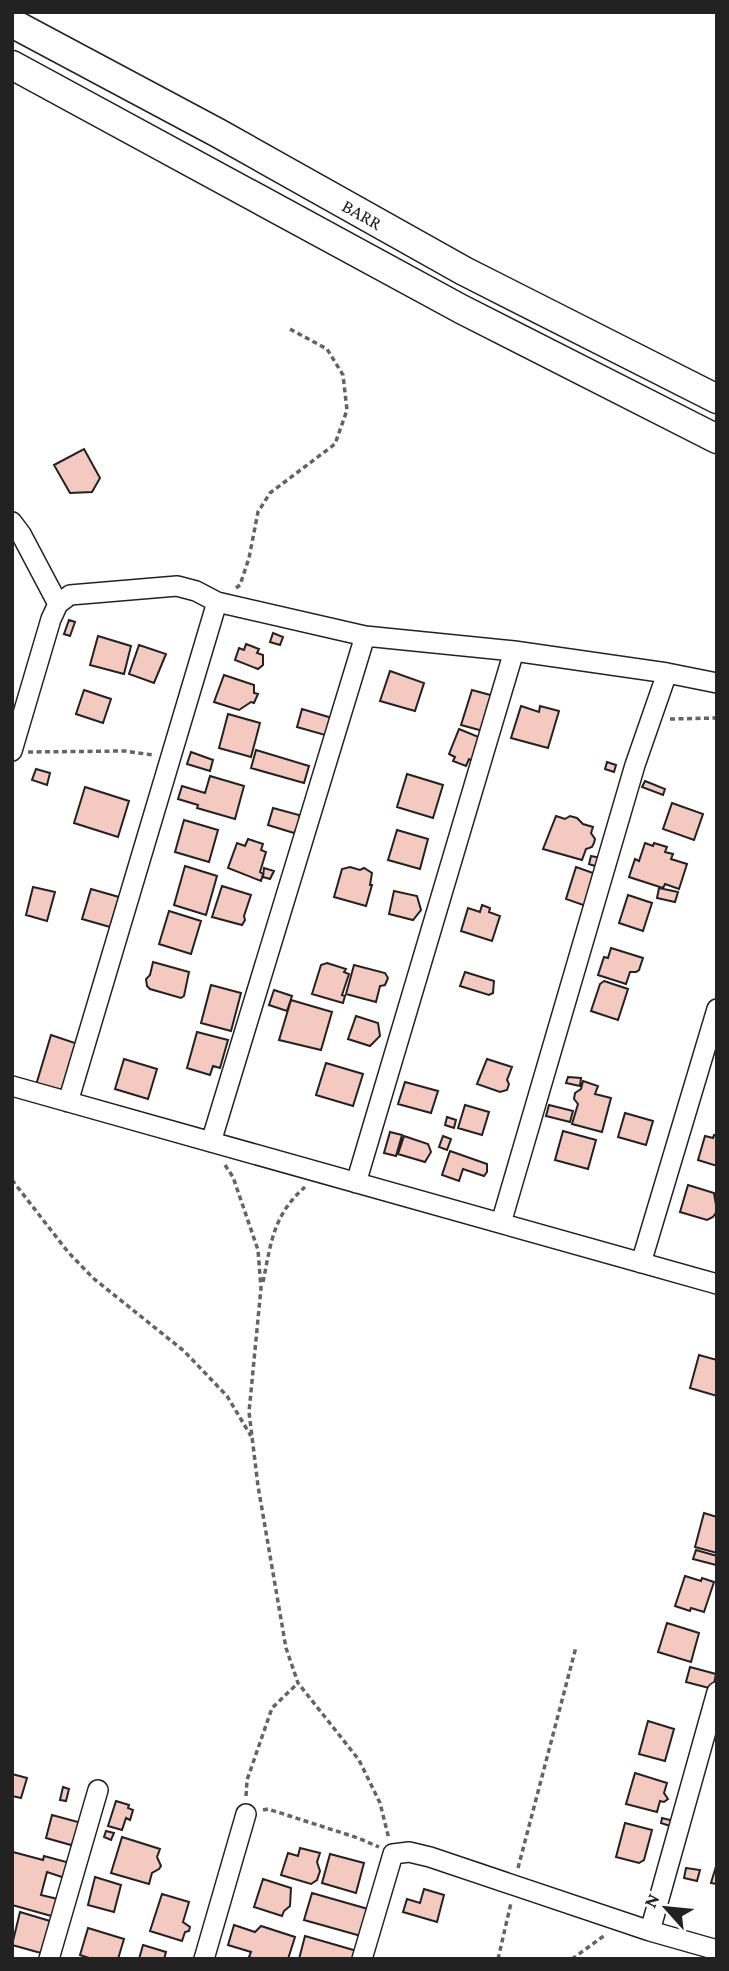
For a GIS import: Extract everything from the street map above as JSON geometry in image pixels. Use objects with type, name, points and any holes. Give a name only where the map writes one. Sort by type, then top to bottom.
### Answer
[{"type":"highway","name":"BARR","points":[[12,23],[218,133],[464,271],[717,399]]},
{"type":"highway","name":"BARR","points":[[12,65],[461,309],[717,439]]},
{"type":"street","points":[[12,522],[58,604]]},
{"type":"street","points":[[19,752],[51,618],[58,604],[70,595],[177,586],[218,602],[365,636],[514,651],[717,683]]},
{"type":"street","points":[[68,1102],[218,602]]},
{"type":"street","points":[[211,1142],[365,636]]},
{"type":"street","points":[[356,1183],[514,651]]},
{"type":"street","points":[[500,1223],[635,765],[667,673]]},
{"type":"street","points":[[641,1263],[717,1009]]},
{"type":"street","points":[[12,1086],[717,1284]]},
{"type":"street","points":[[650,1931],[717,1692]]},
{"type":"street","points":[[49,1959],[98,1790]]},
{"type":"street","points":[[204,1959],[246,1814]]},
{"type":"street","points":[[362,1959],[393,1854],[409,1852],[650,1931],[717,1950]]},
{"type":"path","points":[[218,602],[240,585],[249,558],[258,512],[270,493],[335,444],[347,410],[343,375],[327,349],[288,328]]},
{"type":"path","points":[[650,720],[717,718]]},
{"type":"path","points":[[19,752],[125,751],[171,758]]},
{"type":"path","points":[[211,1142],[233,1177],[258,1250],[261,1288]]},
{"type":"path","points":[[321,1173],[293,1197],[275,1224],[261,1288],[249,1412],[286,1648],[298,1683],[359,1760],[380,1803],[393,1854]]},
{"type":"path","points":[[12,1180],[68,1252],[93,1278],[184,1351],[227,1396],[252,1438]]},
{"type":"path","points":[[498,1959],[514,1885],[576,1647]]},
{"type":"path","points":[[298,1683],[272,1708],[247,1780],[246,1814],[268,1810],[358,1838],[393,1854]]},
{"type":"path","points":[[572,1959],[625,1922]]},
{"type":"building","points":[[84,449],[100,478],[92,492],[70,493],[54,465]]},
{"type":"building","points":[[69,620],[75,622],[70,636],[64,634]]},
{"type":"building","points":[[273,633],[283,637],[280,645],[270,642]]},
{"type":"building","points":[[98,636],[131,646],[124,674],[90,665]]},
{"type":"building","points":[[246,644],[259,649],[257,653],[263,655],[263,665],[258,669],[235,660],[239,648],[244,650]]},
{"type":"building","points":[[139,645],[166,654],[154,683],[129,674]]},
{"type":"building","points":[[390,671],[424,683],[415,711],[380,701]]},
{"type":"building","points":[[224,675],[254,685],[254,693],[258,694],[254,703],[251,702],[239,710],[214,702]]},
{"type":"building","points":[[84,690],[111,699],[103,723],[76,714]]},
{"type":"building","points":[[472,690],[494,696],[483,731],[461,725]]},
{"type":"building","points":[[521,706],[539,712],[540,706],[559,711],[548,748],[511,738]]},
{"type":"building","points":[[302,709],[332,718],[329,731],[325,735],[297,727]]},
{"type":"building","points":[[228,714],[260,723],[251,757],[219,748]]},
{"type":"building","points":[[459,729],[481,738],[473,761],[469,759],[466,766],[453,761],[455,757],[449,754]]},
{"type":"building","points":[[256,750],[309,766],[304,783],[251,768]]},
{"type":"building","points":[[191,752],[213,760],[210,771],[187,764]]},
{"type":"building","points":[[607,762],[616,765],[614,772],[605,769]]},
{"type":"building","points":[[36,769],[50,773],[47,785],[32,780]]},
{"type":"building","points":[[407,774],[443,785],[433,818],[397,807]]},
{"type":"building","points":[[210,776],[244,786],[235,819],[197,808],[198,805],[178,799],[182,786],[205,793]]},
{"type":"building","points":[[645,781],[665,789],[663,795],[642,787]]},
{"type":"building","points":[[85,787],[129,801],[118,837],[74,823]]},
{"type":"building","points":[[672,803],[703,814],[694,840],[663,829]]},
{"type":"building","points":[[273,808],[299,815],[300,823],[294,833],[268,825]]},
{"type":"building","points":[[556,816],[565,819],[570,816],[577,818],[583,824],[593,827],[591,833],[595,839],[594,843],[586,849],[582,860],[543,849]]},
{"type":"building","points":[[184,820],[218,830],[209,862],[175,852]]},
{"type":"building","points":[[397,830],[428,839],[420,869],[388,860]]},
{"type":"building","points":[[248,839],[263,844],[261,850],[266,852],[260,872],[263,874],[261,881],[228,868],[237,843],[245,846]]},
{"type":"building","points":[[645,843],[667,847],[665,852],[673,854],[671,859],[687,864],[679,889],[665,884],[663,888],[629,877],[635,859],[639,861]]},
{"type":"building","points":[[591,856],[601,858],[598,867],[589,864]]},
{"type":"building","points":[[185,866],[217,876],[206,915],[174,905]]},
{"type":"building","points":[[350,867],[360,870],[364,868],[372,873],[372,885],[366,906],[334,897],[342,869]]},
{"type":"building","points":[[576,867],[596,874],[586,906],[566,899]]},
{"type":"building","points":[[264,868],[274,871],[270,879],[263,877]]},
{"type":"building","points":[[222,886],[251,895],[242,925],[212,917]]},
{"type":"building","points":[[33,887],[55,892],[47,921],[26,915]]},
{"type":"building","points":[[659,888],[678,892],[675,902],[657,898]]},
{"type":"building","points":[[91,889],[119,897],[110,927],[82,919]]},
{"type":"building","points":[[394,891],[417,896],[421,910],[413,920],[389,914]]},
{"type":"building","points":[[628,895],[652,903],[643,931],[619,923]]},
{"type":"building","points":[[482,905],[490,908],[489,912],[500,916],[492,941],[461,931],[468,908],[480,912]]},
{"type":"building","points":[[169,911],[201,921],[191,954],[159,944]]},
{"type":"building","points":[[611,948],[643,958],[639,970],[630,972],[626,984],[598,975],[604,957],[608,958]]},
{"type":"building","points":[[153,962],[189,972],[184,996],[181,998],[147,986],[146,979],[150,975]]},
{"type":"building","points":[[327,963],[346,969],[344,972],[349,974],[342,995],[345,996],[343,1003],[312,994],[321,965]]},
{"type":"building","points":[[354,965],[385,973],[388,978],[385,985],[380,986],[376,1002],[346,994]]},
{"type":"building","points":[[465,972],[494,981],[493,993],[489,995],[460,986]]},
{"type":"building","points":[[604,981],[628,989],[618,1020],[591,1011],[600,984]]},
{"type":"building","points":[[211,985],[241,993],[231,1031],[201,1023]]},
{"type":"building","points":[[274,990],[292,996],[287,1011],[269,1005]]},
{"type":"building","points":[[291,1000],[332,1012],[321,1050],[279,1040]]},
{"type":"building","points":[[356,1016],[378,1023],[380,1036],[370,1046],[348,1039]]},
{"type":"building","points":[[197,1032],[228,1040],[220,1068],[213,1066],[210,1075],[187,1068]]},
{"type":"building","points":[[51,1035],[77,1046],[63,1093],[36,1085]]},
{"type":"building","points":[[124,1059],[157,1069],[148,1099],[115,1089]]},
{"type":"building","points":[[487,1059],[512,1067],[507,1080],[507,1090],[500,1092],[477,1084]]},
{"type":"building","points":[[326,1063],[363,1074],[353,1106],[316,1095]]},
{"type":"building","points":[[568,1077],[581,1078],[580,1086],[566,1083]]},
{"type":"building","points":[[583,1081],[598,1086],[595,1094],[611,1098],[602,1132],[572,1124],[578,1104],[574,1099],[575,1093],[581,1089]]},
{"type":"building","points":[[405,1082],[438,1091],[431,1113],[398,1104]]},
{"type":"building","points":[[465,1105],[489,1112],[482,1135],[458,1128]]},
{"type":"building","points":[[549,1105],[573,1111],[570,1122],[546,1116]]},
{"type":"building","points":[[625,1113],[653,1121],[646,1145],[618,1137]]},
{"type":"building","points":[[447,1117],[456,1120],[454,1128],[445,1125]]},
{"type":"building","points":[[563,1131],[596,1140],[588,1169],[555,1160]]},
{"type":"building","points":[[390,1132],[402,1135],[396,1156],[384,1153]]},
{"type":"building","points":[[714,1135],[717,1136],[717,1166],[698,1160],[705,1136],[713,1138]]},
{"type":"building","points":[[404,1136],[428,1144],[431,1152],[425,1162],[398,1154]]},
{"type":"building","points":[[443,1136],[451,1139],[447,1150],[439,1147]]},
{"type":"building","points":[[450,1151],[487,1164],[487,1172],[484,1176],[463,1169],[459,1181],[442,1175]]},
{"type":"building","points":[[688,1185],[714,1193],[717,1211],[713,1217],[707,1220],[680,1212]]},
{"type":"building","points":[[699,1355],[717,1360],[717,1396],[690,1388]]},
{"type":"building","points":[[704,1513],[717,1517],[717,1553],[695,1547]]},
{"type":"building","points":[[696,1550],[717,1556],[716,1565],[693,1559]]},
{"type":"building","points":[[685,1576],[714,1582],[704,1612],[675,1606]]},
{"type":"building","points":[[667,1623],[699,1633],[691,1662],[658,1652]]},
{"type":"building","points":[[690,1667],[716,1674],[713,1689],[686,1682]]},
{"type":"building","points":[[648,1721],[674,1729],[665,1761],[639,1754]]},
{"type":"building","points":[[635,1773],[667,1783],[664,1793],[668,1799],[660,1801],[657,1812],[626,1804]]},
{"type":"building","points":[[12,1774],[27,1778],[21,1798],[12,1796]]},
{"type":"building","points":[[63,1787],[69,1789],[66,1801],[60,1800]]},
{"type":"building","points":[[116,1801],[129,1805],[128,1808],[133,1810],[130,1820],[126,1818],[122,1830],[108,1826]]},
{"type":"building","points":[[52,1815],[78,1822],[78,1837],[71,1845],[46,1838]]},
{"type":"building","points":[[662,1818],[674,1821],[673,1827],[661,1823]]},
{"type":"building","points":[[625,1823],[652,1830],[644,1860],[639,1863],[616,1857]]},
{"type":"building","points":[[106,1831],[114,1833],[111,1840],[104,1837]]},
{"type":"building","points":[[122,1837],[160,1849],[157,1857],[161,1866],[152,1873],[149,1884],[111,1873]]},
{"type":"building","points":[[300,1848],[320,1853],[317,1862],[320,1871],[317,1880],[311,1884],[281,1875],[288,1853],[298,1856]]},
{"type":"building","points":[[13,1852],[74,1864],[65,1878],[47,1872],[41,1895],[62,1900],[55,1917],[12,1905]]},
{"type":"building","points":[[330,1854],[364,1863],[356,1893],[322,1883]]},
{"type":"building","points":[[717,1863],[717,1884],[711,1883]]},
{"type":"building","points":[[686,1868],[700,1870],[697,1881],[684,1878]]},
{"type":"building","points":[[95,1877],[121,1885],[114,1912],[88,1905]]},
{"type":"building","points":[[263,1879],[291,1888],[290,1906],[282,1916],[254,1907]]},
{"type":"building","points":[[424,1889],[444,1895],[437,1922],[403,1912],[407,1899],[420,1903]]},
{"type":"building","points":[[312,1893],[368,1909],[361,1936],[304,1920]]},
{"type":"building","points":[[162,1894],[189,1902],[183,1922],[190,1927],[182,1941],[150,1931]]},
{"type":"building","points":[[20,1912],[50,1921],[41,1953],[12,1945]]},
{"type":"building","points":[[234,1925],[255,1932],[261,1926],[295,1937],[288,1959],[254,1959],[249,1957],[251,1952],[228,1945]]},
{"type":"building","points":[[88,1928],[124,1939],[118,1959],[92,1959],[80,1955]]},
{"type":"building","points":[[305,1936],[357,1951],[355,1959],[299,1959]]},
{"type":"building","points":[[143,1945],[166,1952],[164,1959],[139,1959]]}]
